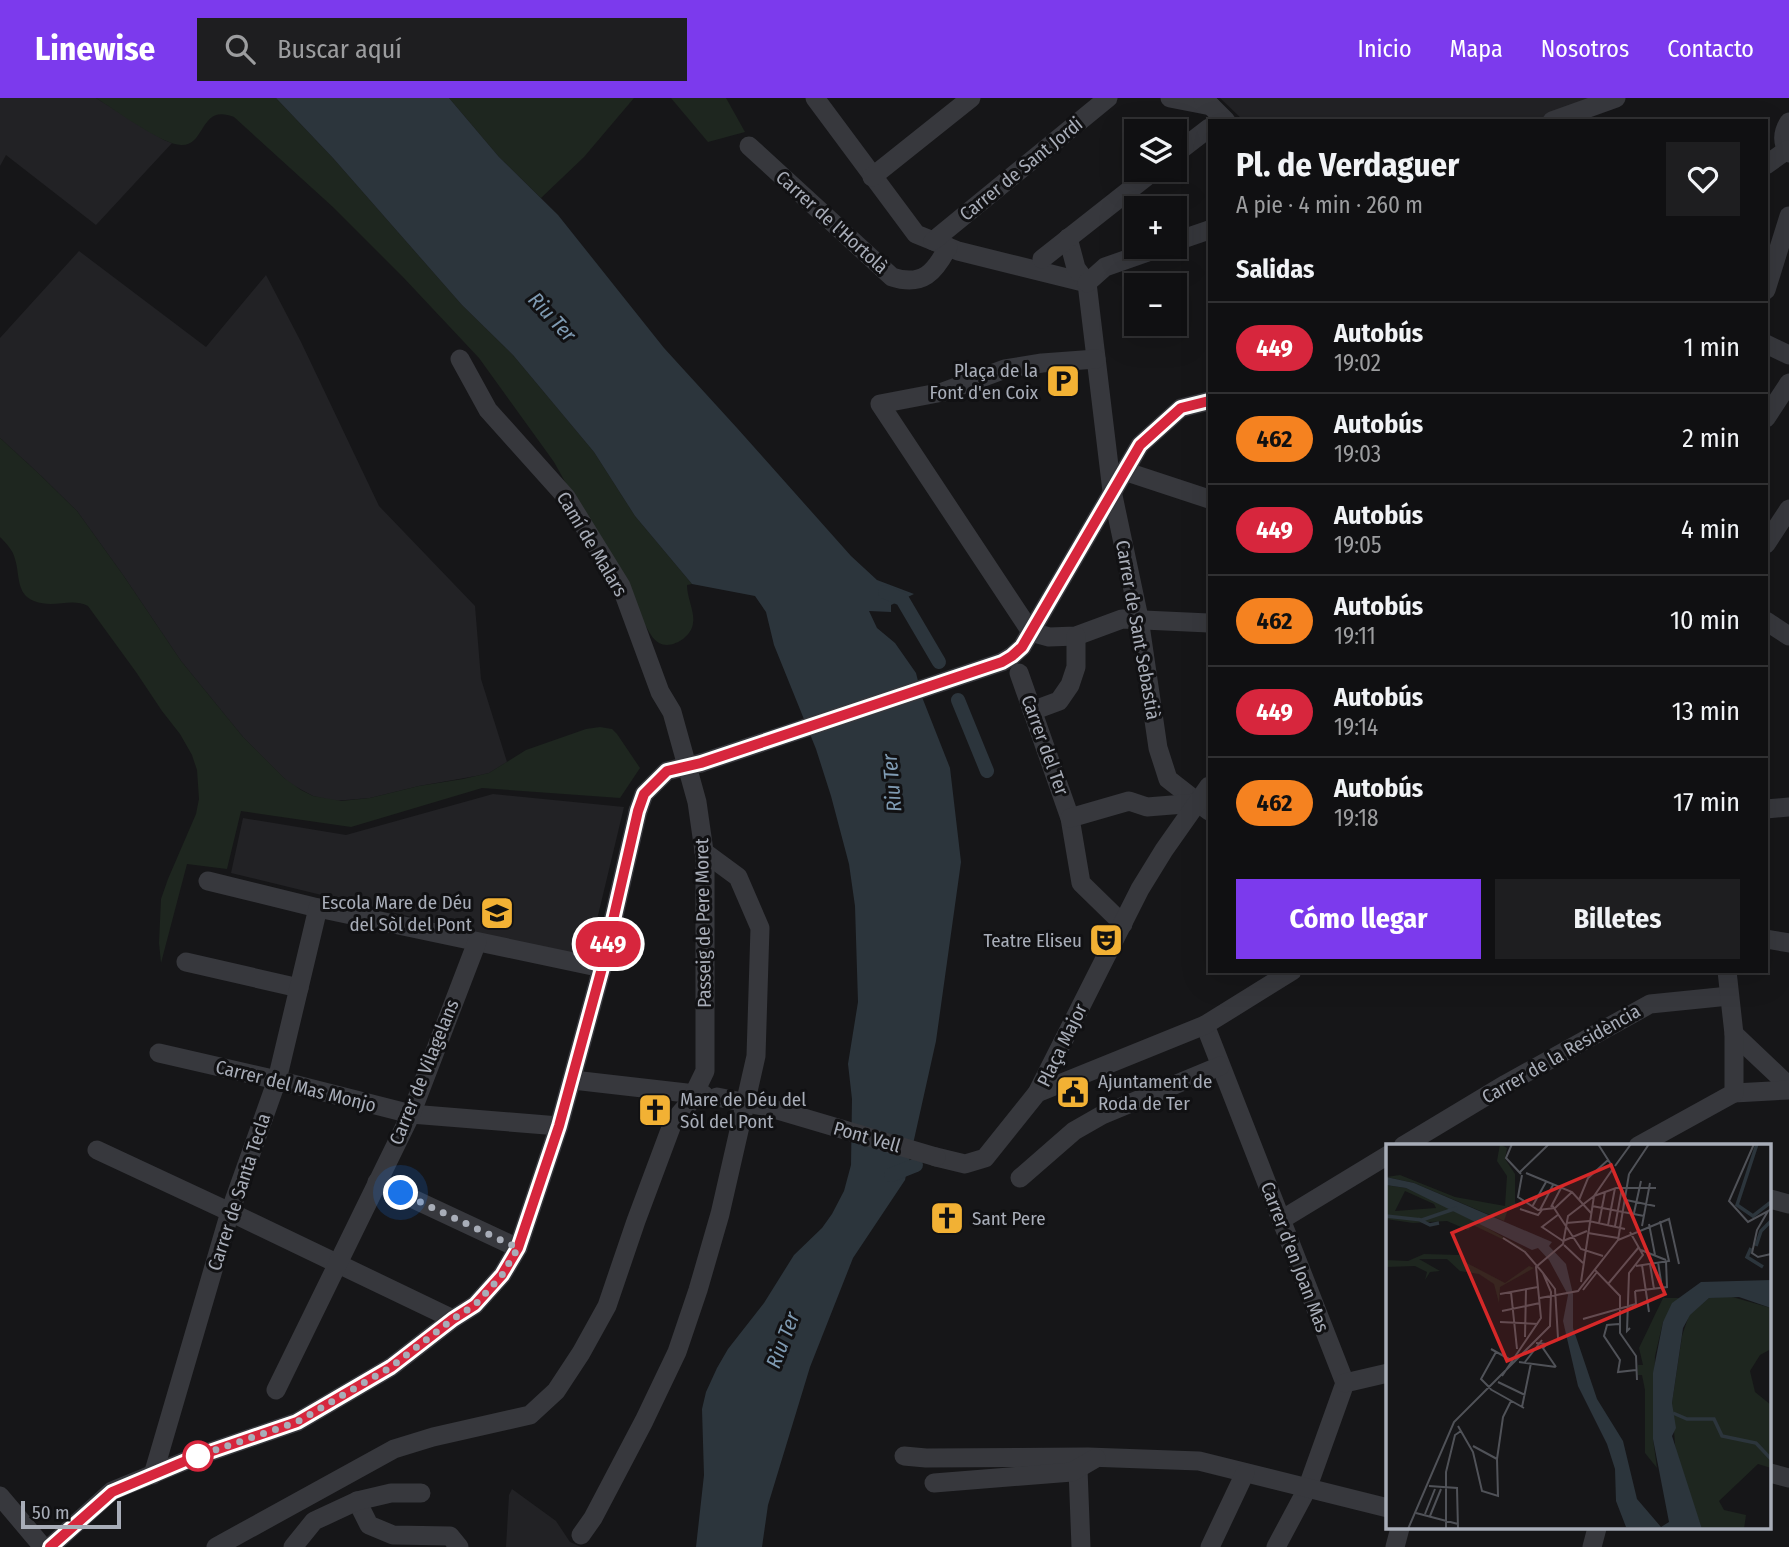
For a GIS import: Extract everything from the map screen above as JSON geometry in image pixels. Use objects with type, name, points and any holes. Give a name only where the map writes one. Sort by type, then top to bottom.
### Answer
[{"type":"street","points":[[815,98],[916,234],[958,251],[1087,284],[1105,267],[1128,259]]},
{"type":"street","points":[[873,177],[971,98]]},
{"type":"street","name":"Carrer de Sant Jordi","points":[[941,244],[1108,98]]},
{"type":"street","points":[[1170,98],[1215,115]]},
{"type":"street","points":[[1558,119],[1616,98]]},
{"type":"street","points":[[1187,142],[1208,122]]},
{"type":"street","points":[[1768,164],[1788,152],[1783,138],[1789,122]]},
{"type":"street","name":"Carrer de l'Hortolà","points":[[749,146],[892,277],[905,281],[921,278],[938,267],[941,244]]},
{"type":"street","points":[[1042,259],[1140,182]]},
{"type":"street","points":[[1768,284],[1789,216]]},
{"type":"street","points":[[1187,238],[1208,230]]},
{"type":"street","name":"Carrer de Sant Sebastià","points":[[1069,238],[1076,268],[1087,284],[1112,491],[1139,618],[1157,748],[1168,779],[1203,807]]},
{"type":"street","points":[[1768,345],[1789,355]]},
{"type":"street","name":"Camí de Malars","points":[[460,359],[488,410],[566,497],[621,586],[660,692],[671,712]]},
{"type":"street","points":[[1096,359],[1006,369],[943,392],[880,404],[1031,632],[1049,637],[1076,636],[1122,618],[1208,623]]},
{"type":"street","points":[[1768,415],[1789,383]]},
{"type":"street","points":[[50,1547],[112,1492],[195,1457],[297,1422],[391,1367],[475,1305],[502,1275],[518,1248],[559,1126],[602,968],[644,794],[667,771],[701,763],[1002,662],[1012,656],[1022,647],[1140,445],[1181,408],[1208,401]]},
{"type":"street","points":[[1125,471],[1208,499]]},
{"type":"street","points":[[1768,541],[1789,509]]},
{"type":"street","points":[[1768,622],[1789,636]]},
{"type":"street","points":[[1032,711],[1059,701],[1070,685],[1076,667],[1076,636]]},
{"type":"street","name":"Carrer del Ter","points":[[1019,673],[1070,818],[1081,883],[1123,923]]},
{"type":"street","name":"Passeig de Pere Moret","points":[[671,712],[697,802],[704,852],[705,1071],[695,1093]]},
{"type":"street","name":"Plaça Major","points":[[1037,1093],[1140,889],[1164,850],[1203,807],[1208,790]]},
{"type":"street","points":[[1070,818],[1129,801],[1147,807],[1203,807]]},
{"type":"street","points":[[1768,809],[1789,807]]},
{"type":"street","points":[[581,1535],[606,1494],[677,1352],[720,1214],[756,1056],[760,928],[738,877],[704,852]]},
{"type":"street","points":[[208,881],[318,908],[602,968]]},
{"type":"street","name":"Carrer de Santa Tecla","points":[[153,1475],[230,1212],[276,1080],[318,908]]},
{"type":"street","points":[[1768,939],[1789,943]]},
{"type":"street","name":"Carrer de Vilagelans","points":[[276,1390],[411,1114],[477,942]]},
{"type":"street","points":[[186,962],[299,988]]},
{"type":"street","name":"Plaça Major","points":[[1037,1093],[1205,1025],[1290,973]]},
{"type":"street","points":[[1727,973],[1734,1034],[1734,1093]]},
{"type":"street","name":"Carrer de la Residència","points":[[1406,1144],[1506,1084],[1650,1004],[1730,996]]},
{"type":"street","name":"Carrer d'en Joan Mas","points":[[1205,1025],[1345,1383]]},
{"type":"street","points":[[1734,1034],[1789,1088]]},
{"type":"street","name":"Carrer del Mas Monjo","points":[[159,1053],[411,1114],[559,1126]]},
{"type":"street","points":[[1020,1178],[1074,1130],[1102,1115],[1220,1066]]},
{"type":"street","name":"Pont Vell","points":[[573,1080],[695,1093],[767,1107],[965,1164],[985,1157],[1037,1093]]},
{"type":"street","points":[[1642,1144],[1734,1093],[1789,1088]]},
{"type":"street","points":[[216,1547],[394,1449],[433,1437],[530,1415],[556,1391],[582,1353],[607,1306],[673,1122],[695,1093]]},
{"type":"street","points":[[97,1150],[453,1319]]},
{"type":"street","points":[[1281,1220],[1386,1156]]},
{"type":"street","points":[[377,1182],[518,1248]]},
{"type":"street","points":[[1772,1200],[1789,1204]]},
{"type":"street","points":[[1276,1547],[1307,1489],[1345,1383],[1386,1373]]},
{"type":"street","points":[[904,1456],[1097,1457],[1199,1461],[1386,1508]]},
{"type":"street","points":[[934,1483],[1072,1472],[1097,1457]]},
{"type":"street","points":[[1078,1469],[1082,1547]]},
{"type":"street","points":[[1210,1547],[1245,1473]]},
{"type":"street","points":[[293,1547],[314,1521],[357,1501],[391,1493],[421,1493]]},
{"type":"street","points":[[0,1496],[43,1547]]},
{"type":"street","points":[[357,1501],[369,1525],[393,1535],[450,1536],[459,1547]]},
{"type":"street","points":[[1395,1547],[1399,1530]]},
{"type":"street","points":[[1592,1547],[1596,1530]]},
{"type":"shaded area","points":[[0,98],[96,98],[172,143],[96,225],[6,155],[0,166]]},
{"type":"shaded area","points":[[96,98],[276,98],[333,158],[462,305],[513,355],[594,452],[635,516],[692,584],[687,585],[693,619],[689,633],[680,641],[669,645],[654,639],[554,462],[479,358],[334,208],[234,117],[215,115],[190,143],[174,144],[163,140]]},
{"type":"shaded area","points":[[449,98],[634,98],[584,157],[541,198],[499,157]]},
{"type":"shaded area","points":[[671,98],[726,98],[745,132],[708,142]]},
{"type":"shaded area","points":[[1220,98],[1613,98],[1555,119],[1242,119]]},
{"type":"shaded area","points":[[79,251],[206,347],[266,275],[379,506],[475,606],[481,679],[507,762],[489,773],[476,776],[370,798],[334,801],[313,796],[289,783],[243,737],[181,661],[77,511],[0,438],[0,338]]},
{"type":"shaded area","points":[[0,438],[77,511],[181,661],[243,737],[284,778],[301,790],[313,796],[341,801],[370,798],[463,779],[489,773],[526,750],[586,729],[600,727],[612,729],[617,734],[640,768],[620,798],[482,788],[351,827],[241,811],[227,869],[187,864],[161,963],[161,899],[196,814],[199,799],[197,770],[180,734],[88,606],[34,601],[21,589],[14,556],[0,537]]},
{"type":"shaded area","name":"Escola Mare de Déu del Sòl del Pont","points":[[493,794],[624,807],[589,953],[580,958],[231,873],[243,818],[346,835]]},
{"type":"shaded area","points":[[512,1489],[556,1521],[570,1542],[581,1547],[506,1547],[509,1495]]},
{"type":"water","name":"Riu Ter","points":[[276,98],[449,98],[499,157],[558,215],[664,348],[851,556],[877,580],[914,594],[891,605],[891,612],[869,611],[877,628],[895,643],[916,673],[922,697],[950,768],[961,862],[936,1041],[905,1180],[853,1258],[810,1367],[768,1505],[762,1547],[696,1547],[704,1475],[702,1409],[706,1392],[728,1349],[764,1303],[794,1255],[822,1228],[832,1214],[844,1191],[851,1165],[852,1099],[848,1064],[858,1002],[855,906],[849,864],[816,749],[774,645],[766,612],[755,596],[692,584],[635,516],[594,452],[513,355],[462,305],[333,158]]},
{"type":"waterway","points":[[885,592],[902,599],[939,662]]},
{"type":"waterway","points":[[958,700],[987,771]]},
{"type":"waterway","points":[[891,1175],[916,1165]]},
{"type":"bus line","name":"449","points":[[50,1547],[112,1492],[195,1457],[297,1422],[391,1367],[475,1305],[502,1275],[518,1248],[530,1215],[573,1080],[644,794],[667,771],[701,763],[1002,662],[1012,656],[1022,647],[1140,445],[1181,408],[1208,401]]},
{"type":"place","name":"Plaça de la Font d'en Coix","points":[[1063,381]]},
{"type":"place","name":"Escola Mare de Déu del Sòl del Pont","points":[[497,913]]},
{"type":"place","name":"Teatre Eliseu","points":[[1106,940]]},
{"type":"place","name":"Ajuntament de Roda de Ter","points":[[1073,1092]]},
{"type":"place","name":"Mare de Déu del Sòl del Pont","points":[[655,1110]]},
{"type":"place","name":"Sant Pere","points":[[947,1218]]},
{"type":"route","points":[[198,1456],[195,1457],[297,1422],[391,1367],[475,1305],[502,1275],[518,1248],[401,1193]]}]
